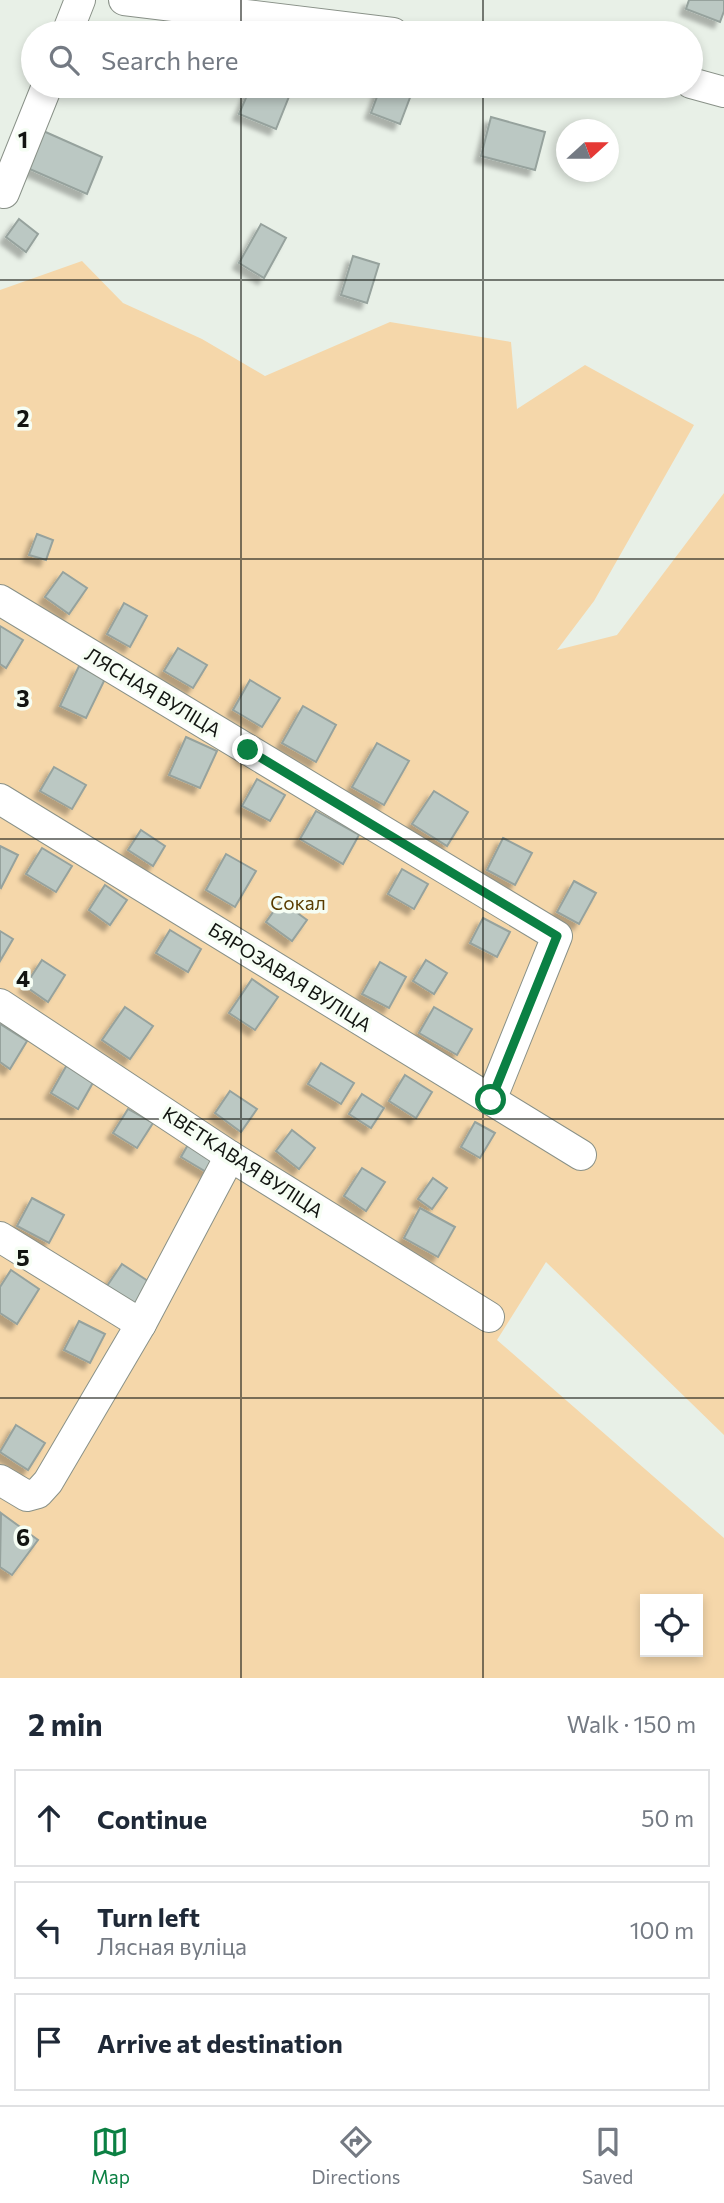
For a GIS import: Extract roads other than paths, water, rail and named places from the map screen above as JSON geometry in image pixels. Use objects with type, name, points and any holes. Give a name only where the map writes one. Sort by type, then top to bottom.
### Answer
[{"type":"street","points":[[72,21],[80,0]]},
{"type":"street","points":[[124,0],[301,21]]},
{"type":"street","points":[[703,86],[724,92]]},
{"type":"street","points":[[4,193],[42,98]]},
{"type":"street","name":"ЛЯСНАЯ ВУЛІЦА","points":[[0,600],[557,936],[491,1100]]},
{"type":"street","name":"БЯРОЗАВАЯ ВУЛІЦА","points":[[0,799],[580,1155]]},
{"type":"street","name":"КВЕТКАВАЯ ВУЛІЦА","points":[[0,1004],[230,1156],[489,1317]]},
{"type":"street","points":[[0,1480],[27,1496],[38,1493],[48,1482],[141,1324],[230,1156]]},
{"type":"street","points":[[0,1237],[141,1324]]},
{"type":"park label","name":"Сокал","points":[[298,903]]}]
